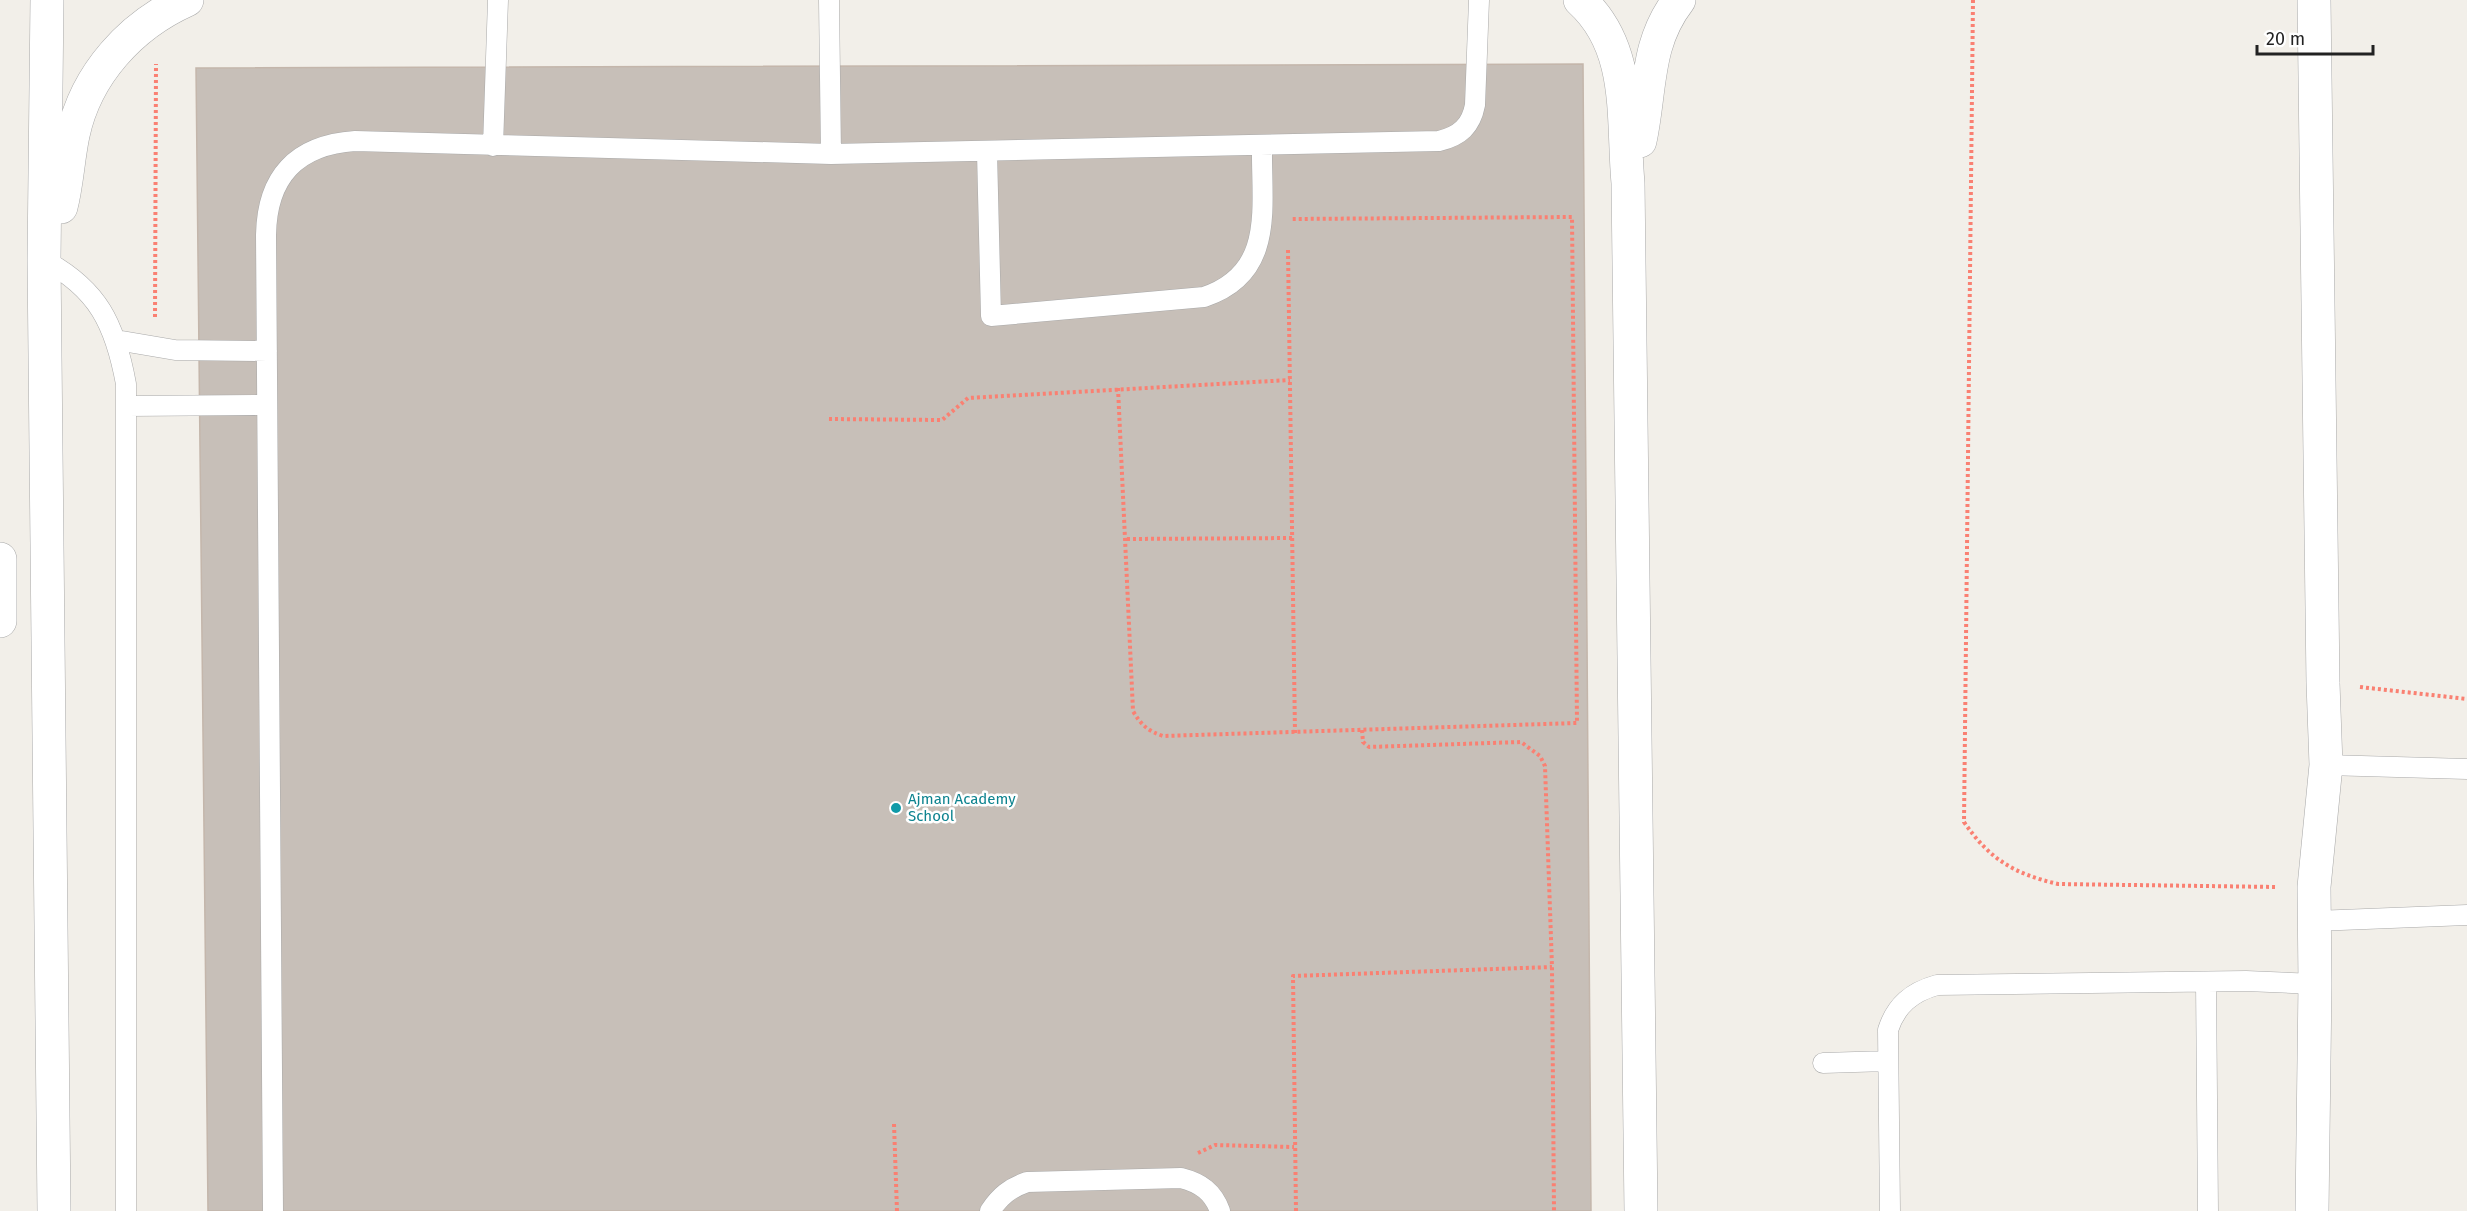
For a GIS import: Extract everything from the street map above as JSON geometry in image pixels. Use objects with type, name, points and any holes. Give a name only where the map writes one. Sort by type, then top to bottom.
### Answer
[{"type":"street","points":[[47,0],[44,260],[54,1211]]},
{"type":"street","points":[[44,260],[56,229],[64,196],[73,134],[82,106],[95,80],[111,56],[125,41],[156,16],[187,0]]},
{"type":"street","points":[[1580,0],[1599,22],[1619,62],[1623,84],[1628,183],[1641,1211]]},
{"type":"street","points":[[1628,183],[1644,122],[1653,51],[1663,27],[1679,0]]},
{"type":"street","points":[[2312,1211],[2314,887],[2326,765],[2314,0]]},
{"type":"street","points":[[0,559],[0,621]]},
{"type":"lane","points":[[493,146],[498,0]]},
{"type":"lane","points":[[829,0],[831,154]]},
{"type":"lane","points":[[273,1211],[266,217],[269,199],[277,182],[289,167],[302,156],[319,147],[336,142],[355,141],[831,154],[1439,141],[1460,133],[1473,115],[1476,105],[1479,0]]},
{"type":"lane","points":[[987,152],[991,316],[1204,297],[1222,291],[1237,281],[1249,267],[1257,250],[1261,220],[1262,146]]},
{"type":"lane","points":[[44,260],[79,282],[93,298],[116,340],[126,384],[126,1211]]},
{"type":"lane","points":[[116,340],[155,348],[267,351]]},
{"type":"lane","points":[[127,406],[267,405]]},
{"type":"lane","points":[[2326,765],[2467,769]]},
{"type":"lane","points":[[2315,921],[2467,915]]},
{"type":"lane","points":[[2206,982],[2208,1211]]},
{"type":"lane","points":[[1890,1211],[1888,1030],[1893,1016],[1911,995],[1937,985],[2206,982],[2315,984]]},
{"type":"lane","points":[[1823,1064],[1887,1061]]},
{"type":"lane","points":[[990,1211],[999,1198],[1011,1188],[1027,1182],[1181,1178],[1195,1181],[1207,1189],[1216,1200],[1220,1211]]},
{"type":"path","points":[[1973,0],[1964,822],[1977,842],[2013,870],[2035,879],[2058,884],[2314,887]]},
{"type":"path","points":[[155,348],[156,16]]},
{"type":"path","points":[[1118,388],[1127,539],[1133,711],[1139,722],[1149,731],[1163,736],[1577,723],[1572,216],[1261,220]]},
{"type":"path","points":[[1288,219],[1295,732]]},
{"type":"path","points":[[829,419],[942,420],[968,398],[1290,380]]},
{"type":"path","points":[[1127,539],[1292,538]]},
{"type":"path","points":[[2323,683],[2467,699]]},
{"type":"path","points":[[1362,730],[1363,742],[1369,747],[1521,742],[1540,756],[1545,766],[1552,967],[1554,1211]]},
{"type":"path","points":[[1296,1211],[1293,976],[1552,967]]},
{"type":"path","points":[[894,1124],[897,1211]]},
{"type":"path","points":[[1181,1178],[1192,1158],[1202,1150],[1215,1145],[1294,1147]]},
{"type":"building","name":"Ajman Academy School","points":[[1583,64],[1591,1211],[208,1211],[196,68]]},
{"type":"place","name":"Ajman Academy School","points":[[896,808]]}]
